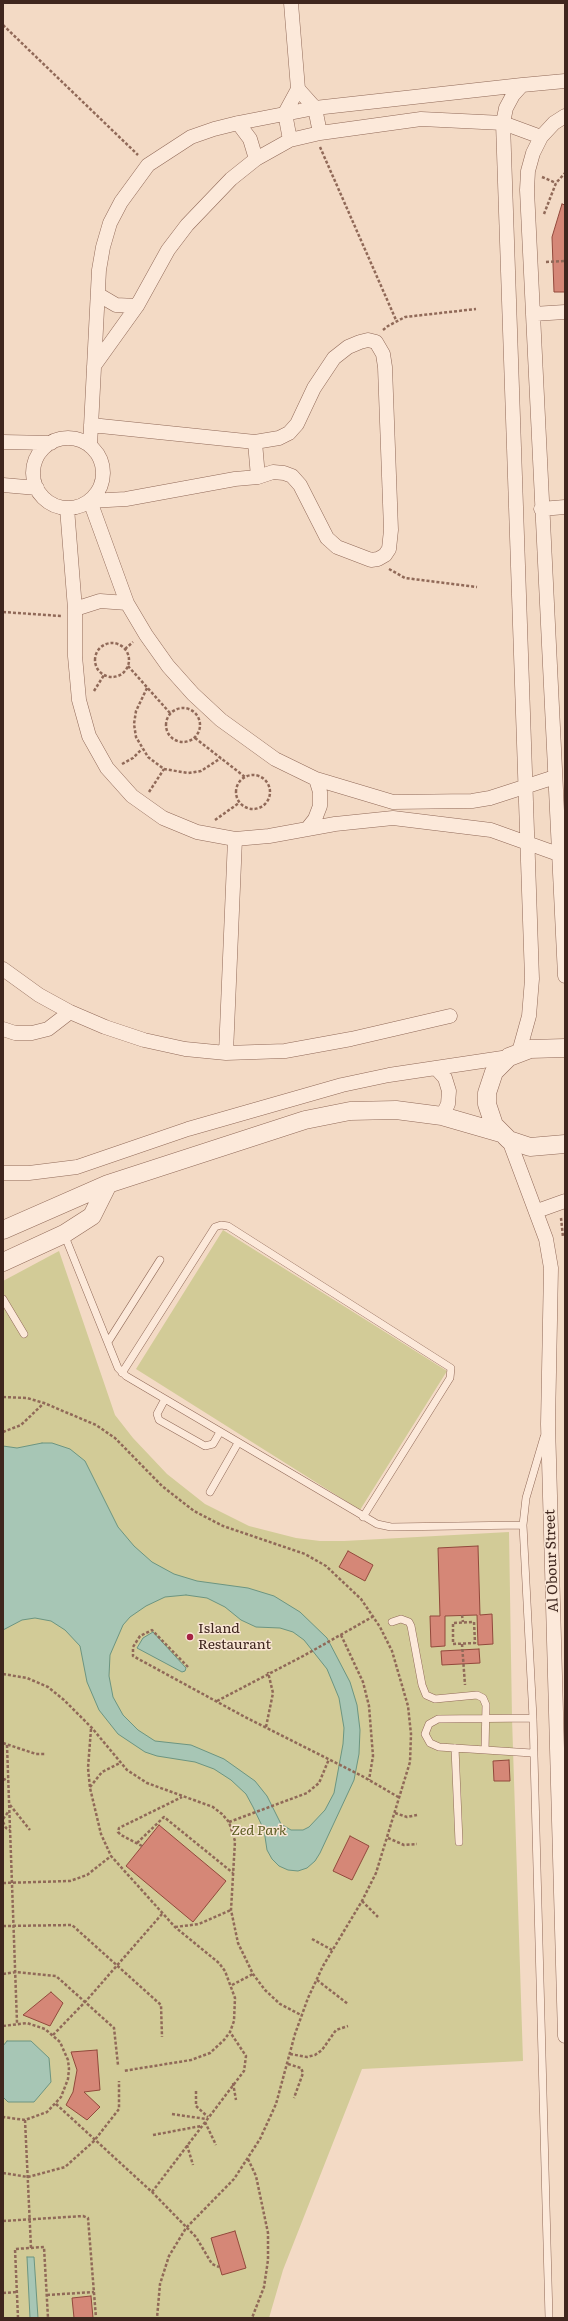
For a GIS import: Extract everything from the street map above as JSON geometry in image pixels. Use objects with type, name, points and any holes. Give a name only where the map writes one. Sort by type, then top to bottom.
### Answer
[{"type":"street","points":[[290,140],[285,113],[298,89],[291,3]]},
{"type":"street","points":[[90,446],[99,295],[99,270],[103,247],[110,223],[121,202],[148,165],[191,137],[214,128],[285,113],[315,108],[565,81]]},
{"type":"street","points":[[505,1137],[489,1115],[486,1093],[494,1072],[514,1054],[528,1022],[532,998],[503,123],[506,108],[513,95],[522,85]]},
{"type":"street","points":[[298,89],[315,108],[317,134]]},
{"type":"street","points":[[387,100],[390,122]]},
{"type":"street","points":[[565,116],[554,123],[541,137],[532,153],[528,177],[541,509],[558,698],[554,777],[563,912],[565,976]]},
{"type":"street","points":[[94,367],[136,306],[168,250],[187,225],[231,179],[256,159],[290,140],[390,122],[421,119],[503,123],[541,137]]},
{"type":"street","points":[[238,124],[250,140],[256,159]]},
{"type":"street","points":[[99,295],[116,305],[136,306]]},
{"type":"street","points":[[533,314],[565,312]]},
{"type":"street","points":[[51,443],[42,449],[34,468],[37,488],[42,497],[50,503],[67,508],[75,508],[90,501],[126,499],[235,479],[258,477],[273,472],[292,476],[300,485],[327,538],[337,547],[371,560],[378,559],[389,549],[391,530],[385,367],[383,354],[376,342],[368,340],[360,342],[348,347],[334,358],[323,372],[297,424],[289,433],[279,438],[255,442],[91,424]]},
{"type":"street","points":[[3,442],[51,443],[71,438],[90,446],[97,453],[103,473],[102,483],[90,501]]},
{"type":"street","points":[[255,442],[258,477]]},
{"type":"street","points":[[3,485],[37,488]]},
{"type":"street","points":[[90,501],[127,603],[168,666],[215,715],[250,743],[316,779],[366,796],[393,802],[472,801],[508,794],[554,777]]},
{"type":"street","points":[[541,509],[565,507]]},
{"type":"street","points":[[67,508],[75,613],[75,656],[79,700],[89,736],[107,768],[132,796],[163,818],[202,833],[235,839],[393,818],[472,826],[491,830],[558,854]]},
{"type":"street","points":[[75,613],[100,601],[127,603]]},
{"type":"street","points":[[307,829],[315,819],[320,806],[320,792],[316,779]]},
{"type":"street","points":[[393,802],[393,818]]},
{"type":"street","points":[[226,1053],[235,839]]},
{"type":"street","points":[[3,969],[39,995],[70,1012],[105,1027],[144,1040],[185,1049],[226,1053],[263,1053],[314,1047],[450,1016]]},
{"type":"street","points":[[3,1029],[15,1033],[32,1033],[48,1029],[70,1012]]},
{"type":"street","points":[[3,1173],[53,1172],[77,1167],[188,1129],[296,1097],[389,1075],[514,1054],[565,1048]]},
{"type":"street","points":[[436,1068],[445,1078],[449,1091],[448,1104],[442,1116]]},
{"type":"street","points":[[7,1224],[108,1184],[305,1120],[350,1111],[396,1110],[442,1116],[530,1147],[565,1144]]},
{"type":"street","name":"Al Obour Street","points":[[505,1137],[537,1211],[546,1239],[551,1268],[548,1424],[565,2036]]},
{"type":"street","points":[[3,1262],[64,1234],[92,1216],[108,1184]]},
{"type":"street","points":[[537,1211],[565,1201]]},
{"type":"lane","points":[[122,1373],[215,1227],[221,1225],[228,1226],[451,1368],[450,1378],[364,1517]]},
{"type":"lane","points":[[64,1234],[118,1368],[122,1373],[377,1524],[391,1527],[524,1525]]},
{"type":"lane","points":[[108,1342],[160,1260]]},
{"type":"lane","points":[[3,1299],[24,1334]]},
{"type":"lane","points":[[165,1399],[157,1414],[159,1420],[206,1446],[213,1444],[220,1432]]},
{"type":"lane","points":[[548,1424],[526,1498],[524,1525],[532,1718],[549,2318]]},
{"type":"lane","points":[[210,1492],[238,1443]]},
{"type":"lane","points":[[392,1622],[401,1619],[409,1622],[411,1626],[422,1686],[426,1695],[435,1699],[477,1695],[483,1698],[485,1701],[486,1719],[485,1750]]},
{"type":"lane","points":[[532,1718],[438,1719],[429,1724],[424,1734],[430,1743],[439,1747],[532,1753]]},
{"type":"lane","points":[[455,1748],[459,1842]]},
{"type":"path","points":[[3,25],[148,165]]},
{"type":"path","points":[[317,134],[396,320]]},
{"type":"path","points":[[542,219],[556,183],[565,173]]},
{"type":"path","points":[[542,262],[565,261]]},
{"type":"path","points":[[376,342],[388,326],[396,320],[414,315],[476,309]]},
{"type":"path","points":[[378,559],[390,570],[405,578],[477,587]]},
{"type":"path","points":[[3,612],[75,613]]},
{"type":"path","points":[[128,666],[120,675],[109,677],[104,675],[96,664],[97,652],[108,644],[120,645],[128,653],[128,666],[170,713]]},
{"type":"path","points":[[147,688],[136,711],[134,724],[136,737],[142,749],[152,760],[164,768],[176,772],[201,771],[221,758]]},
{"type":"path","points":[[180,708],[187,708],[197,715],[200,726],[194,738],[184,742],[173,739],[169,735],[165,724],[170,713],[180,708]]},
{"type":"path","points":[[194,738],[245,777]]},
{"type":"path","points":[[107,768],[121,765],[133,758],[142,749]]},
{"type":"path","points":[[145,805],[156,779],[164,768]]},
{"type":"path","points":[[251,775],[263,778],[268,784],[270,796],[268,802],[257,809],[250,809],[239,803],[236,796],[236,788],[239,782],[245,777],[251,775]]},
{"type":"path","points":[[202,833],[219,816],[239,803]]},
{"type":"path","points":[[3,1397],[26,1398],[44,1403],[96,1425],[115,1438],[162,1486],[194,1511],[223,1526],[305,1554],[326,1566],[345,1582],[374,1616],[392,1651],[408,1706],[411,1734],[410,1762],[396,1813],[376,1873],[362,1901],[332,1950],[301,2015],[288,2064],[271,2115],[248,2159],[234,2179],[186,2228],[176,2242],[164,2269],[160,2284],[157,2318]]},
{"type":"path","points":[[3,1432],[21,1425],[44,1403]]},
{"type":"path","points":[[216,1701],[268,1672],[305,1655],[374,1616]]},
{"type":"path","points":[[462,1616],[463,1622]]},
{"type":"path","points":[[474,1622],[475,1643],[462,1644],[453,1644],[453,1623],[474,1622]]},
{"type":"path","points":[[188,1667],[152,1630],[140,1636],[133,1648],[133,1656],[216,1701],[370,1780],[400,1798]]},
{"type":"path","points":[[341,1635],[363,1682],[369,1706],[373,1737],[370,1780]]},
{"type":"path","points":[[462,1644],[466,1696]]},
{"type":"path","points":[[266,1727],[273,1698],[268,1672]]},
{"type":"path","points":[[3,1674],[28,1678],[48,1687],[64,1700],[92,1728],[127,1770],[147,1782],[183,1797],[213,1807],[229,1822],[235,1841],[231,1910],[238,1943],[253,1974],[265,1990],[280,2004],[301,2015]]},
{"type":"path","points":[[92,1728],[88,1768],[90,1788],[101,1834],[111,1856],[175,1927],[219,1963],[232,1985],[236,2010],[230,2032],[218,2047],[201,2057],[123,2071]]},
{"type":"path","points":[[3,1743],[36,1754],[46,1754]]},
{"type":"path","points":[[8,1745],[17,2023]]},
{"type":"path","points":[[229,1822],[300,1796],[313,1788],[322,1776],[329,1759]]},
{"type":"path","points":[[90,1788],[102,1772],[120,1763]]},
{"type":"path","points":[[3,1780],[8,1778]]},
{"type":"path","points":[[142,1846],[119,1834],[119,1828],[183,1797]]},
{"type":"path","points":[[9,1805],[30,1830]]},
{"type":"path","points":[[3,1818],[9,1811]]},
{"type":"path","points":[[396,1813],[407,1817],[417,1815]]},
{"type":"path","points":[[137,1843],[164,1817],[233,1873]]},
{"type":"path","points":[[3,1822],[6,1828],[10,1830]]},
{"type":"path","points":[[388,1838],[404,1845],[418,1844]]},
{"type":"path","points":[[3,1883],[61,1882],[79,1879],[95,1870],[111,1856]]},
{"type":"path","points":[[362,1901],[378,1917]]},
{"type":"path","points":[[175,1927],[199,1924],[231,1910]]},
{"type":"path","points":[[53,2035],[86,2001],[162,1914]]},
{"type":"path","points":[[3,1926],[72,1925],[161,2005],[162,2037]]},
{"type":"path","points":[[312,1939],[332,1950]]},
{"type":"path","points":[[3,1974],[16,1972],[56,1976],[86,2001],[114,2028],[118,2065]]},
{"type":"path","points":[[232,1985],[253,1974]]},
{"type":"path","points":[[317,1980],[348,2004]]},
{"type":"path","points":[[3,2026],[17,2023],[36,2025],[53,2035],[64,2051],[69,2069],[66,2088],[56,2104],[47,2112],[25,2120],[3,2117]]},
{"type":"path","points":[[290,2054],[307,2057],[315,2055],[322,2050],[336,2030],[348,2026]]},
{"type":"path","points":[[152,2192],[233,2083],[244,2071],[246,2061],[241,2046],[230,2032]]},
{"type":"path","points":[[288,2064],[300,2068],[303,2073],[294,2098]]},
{"type":"path","points":[[3,2173],[28,2178],[65,2167],[94,2141],[119,2109],[119,2081]]},
{"type":"path","points":[[233,2083],[236,2100]]},
{"type":"path","points":[[196,2090],[196,2106],[206,2119],[216,2145]]},
{"type":"path","points":[[56,2104],[94,2141],[152,2192],[202,2245],[212,2264],[219,2266]]},
{"type":"path","points":[[172,2114],[206,2119]]},
{"type":"path","points":[[25,2120],[31,2248]]},
{"type":"path","points":[[153,2135],[201,2126]]},
{"type":"path","points":[[187,2145],[193,2165]]},
{"type":"path","points":[[248,2159],[256,2176],[268,2233],[268,2260],[264,2287],[252,2318]]},
{"type":"path","points":[[3,2221],[83,2216],[88,2218],[96,2318]]},
{"type":"path","points":[[18,2318],[15,2249],[44,2247],[48,2318]]},
{"type":"path","points":[[3,2293],[17,2292]]},
{"type":"path","points":[[46,2295],[94,2292]]},
{"type":"green space","points":[[223,1230],[447,1371],[360,1510],[136,1369]]},
{"type":"green space","name":"Zed Park","points":[[59,1251],[115,1415],[133,1438],[167,1474],[205,1504],[249,1526],[296,1538],[320,1541],[509,1532],[512,1718],[523,2061],[362,2069],[283,2270],[269,2318],[3,2318],[3,1281]]},
{"type":"shaded area","points":[[42,1443],[52,1443],[70,1449],[85,1461],[118,1527],[134,1546],[152,1562],[174,1574],[197,1581],[248,1588],[274,1596],[300,1612],[327,1638],[350,1682],[357,1705],[360,1730],[359,1754],[354,1780],[320,1853],[315,1861],[307,1868],[298,1871],[288,1870],[279,1866],[272,1859],[267,1850],[264,1830],[253,1807],[246,1794],[231,1780],[214,1769],[195,1762],[157,1756],[145,1752],[118,1734],[99,1710],[87,1682],[80,1646],[65,1630],[51,1621],[35,1618],[22,1620],[3,1630],[3,1446],[17,1448]],"holes":[[[186,1595],[207,1598],[225,1607],[241,1620],[256,1627],[280,1628],[293,1632],[304,1640],[327,1669],[339,1698],[344,1728],[343,1744],[334,1793],[325,1810],[309,1827],[303,1830],[291,1830],[281,1824],[267,1796],[255,1781],[224,1759],[191,1745],[155,1741],[138,1730],[123,1715],[113,1697],[109,1676],[110,1655],[123,1625],[130,1617],[146,1606],[165,1597]]]},
{"type":"shaded area","points":[[153,1632],[186,1668],[185,1671],[182,1672],[137,1648],[143,1638]]},
{"type":"shaded area","points":[[7,2041],[31,2041],[49,2058],[51,2082],[34,2102],[8,2102],[3,2097],[3,2046]]},
{"type":"shaded area","points":[[27,2257],[34,2257],[38,2318],[30,2318]]},
{"type":"building","points":[[562,204],[565,205],[565,292],[554,292],[552,237]]},
{"type":"building","points":[[478,1546],[480,1615],[492,1614],[493,1644],[478,1645],[477,1615],[445,1616],[445,1646],[431,1647],[430,1616],[440,1616],[438,1548]]},
{"type":"building","points":[[348,1551],[373,1565],[365,1581],[339,1567]]},
{"type":"building","points":[[479,1649],[480,1663],[442,1665],[441,1651]]},
{"type":"building","points":[[509,1760],[510,1781],[494,1781],[493,1761]]},
{"type":"building","points":[[159,1825],[226,1881],[193,1922],[126,1866]]},
{"type":"building","points":[[350,1836],[369,1846],[352,1880],[333,1871]]},
{"type":"building","points":[[51,1992],[63,2003],[50,2026],[23,2015]]},
{"type":"building","points":[[97,2050],[100,2090],[84,2092],[100,2107],[87,2120],[66,2105],[73,2092],[77,2070],[71,2052]]},
{"type":"building","points":[[235,2231],[246,2268],[222,2275],[211,2238]]},
{"type":"building","points":[[91,2296],[93,2318],[74,2318],[72,2298]]},
{"type":"place","name":"Island Restaurant","points":[[190,1637]]}]
